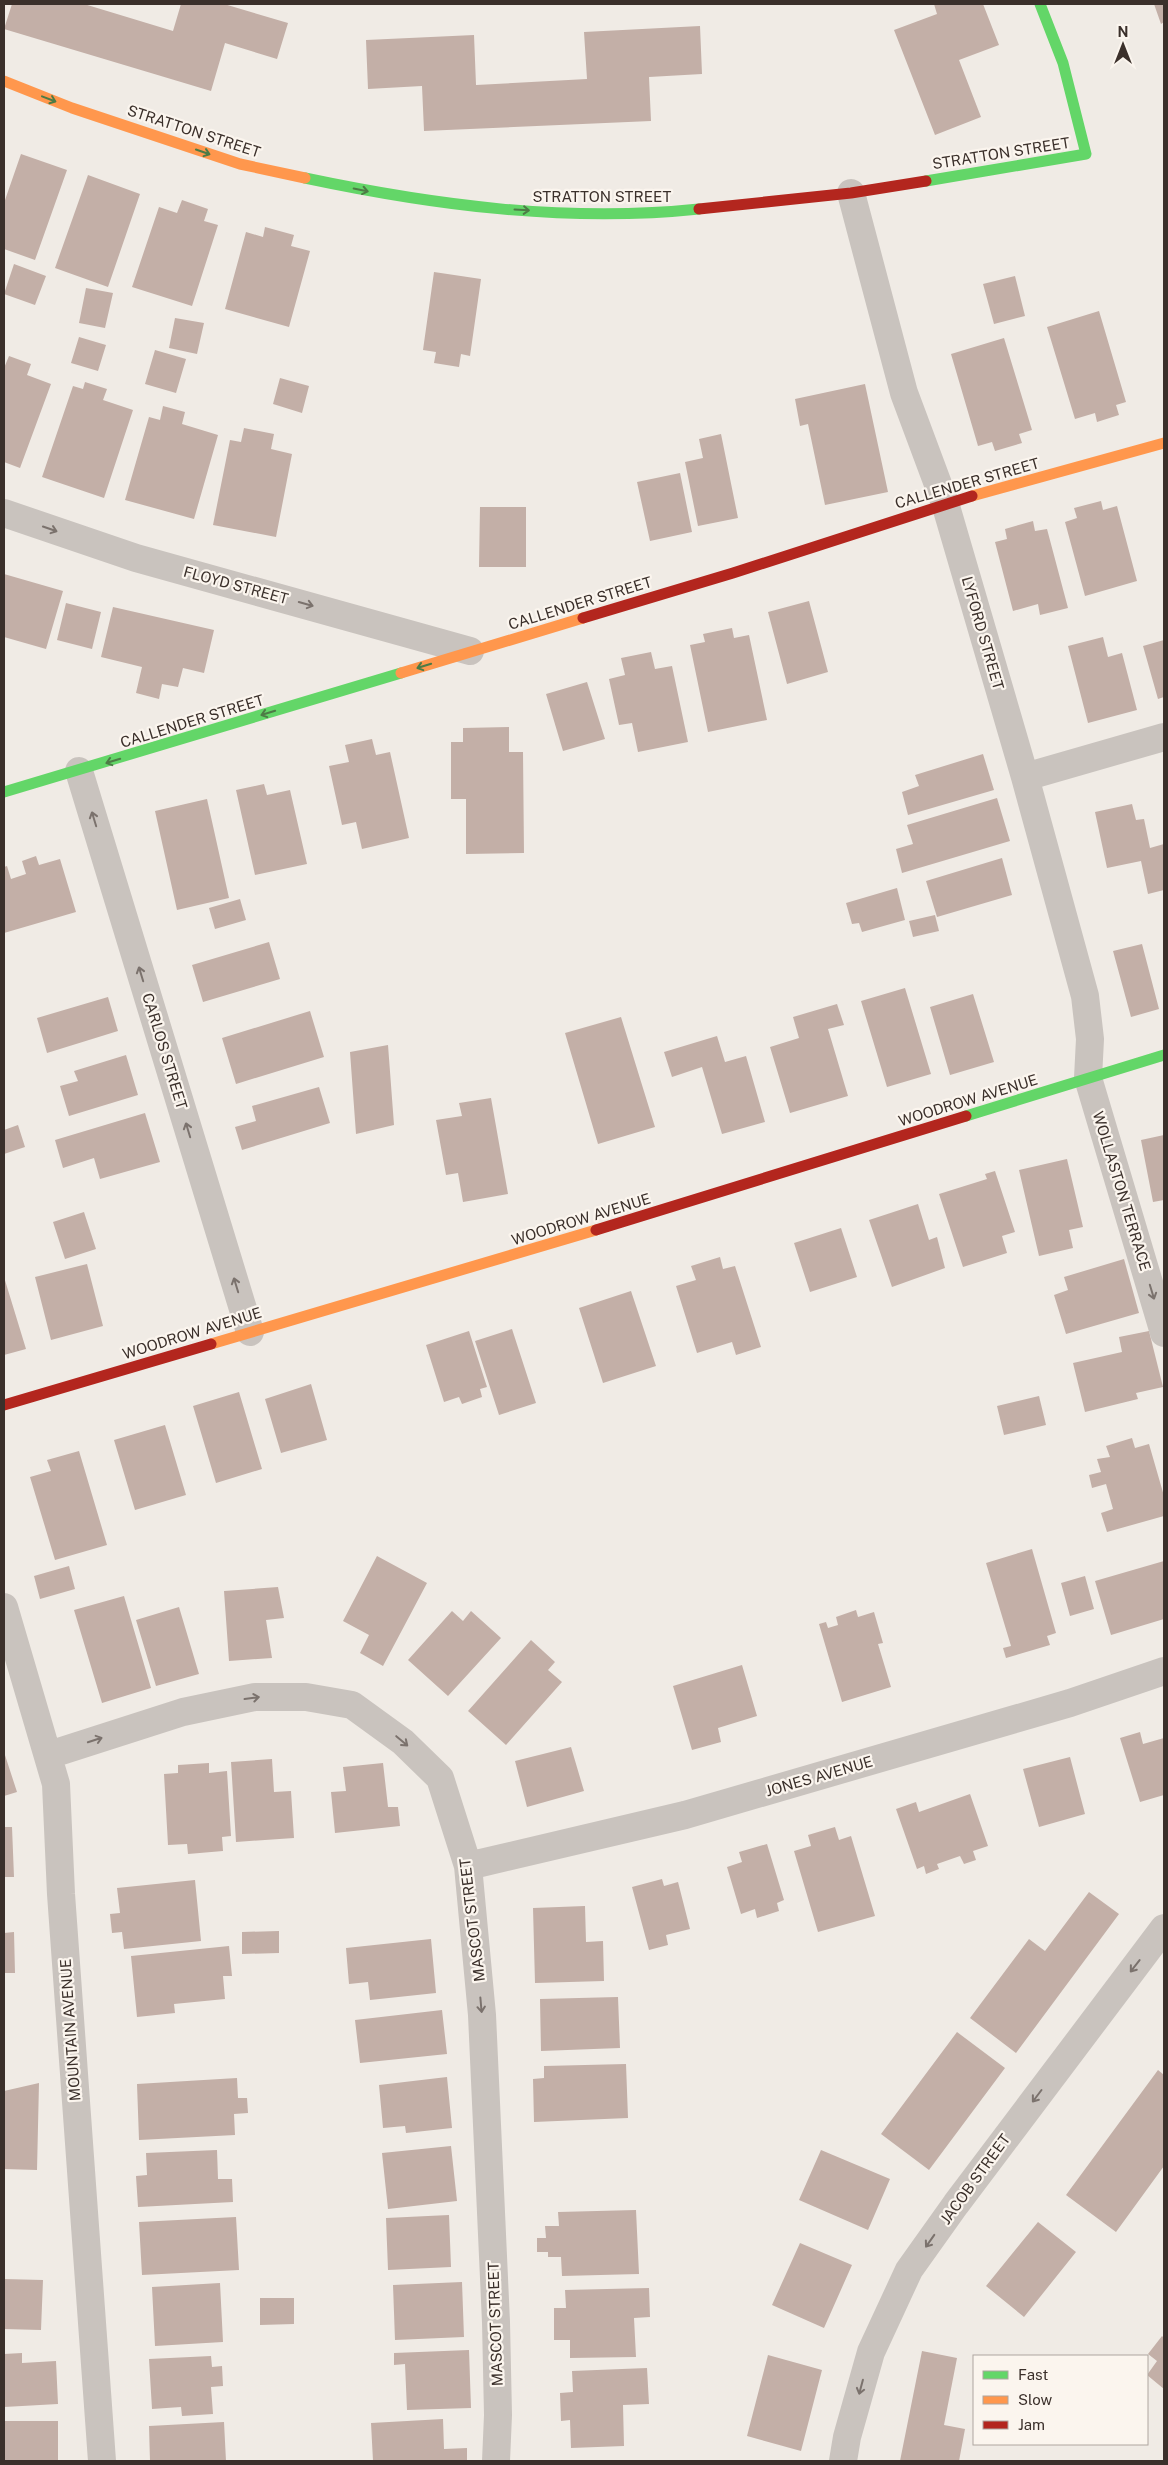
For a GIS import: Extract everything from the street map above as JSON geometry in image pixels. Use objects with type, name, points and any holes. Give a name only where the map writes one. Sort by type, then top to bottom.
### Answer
[{"type":"street","name":"STRATTON STREET","points":[[4,81],[72,108],[240,164],[382,194],[499,209],[612,214],[671,212],[852,192],[1086,154],[1063,62],[1040,4]]},
{"type":"street","name":"LYFORD STREET","points":[[852,192],[904,393],[945,503],[1025,777],[1086,996],[1090,1039],[1088,1078]]},
{"type":"street","name":"CALLENDER STREET","points":[[4,792],[733,573],[945,503],[1164,443]]},
{"type":"street","name":"FLOYD STREET","points":[[4,513],[136,558],[470,651]]},
{"type":"street","points":[[1025,777],[1164,737]]},
{"type":"street","name":"CARLOS STREET","points":[[79,771],[250,1332]]},
{"type":"street","name":"WOODROW AVENUE","points":[[4,1405],[640,1217],[1164,1055]]},
{"type":"street","name":"WOLLASTON TERRACE","points":[[1088,1078],[1164,1333]]},
{"type":"street","name":"MOUNTAIN AVENUE","points":[[4,1606],[56,1784],[61,1904],[102,2461]]},
{"type":"street","name":"JONES AVENUE","points":[[468,1866],[685,1815],[1070,1703],[1164,1671]]},
{"type":"street","name":"MASCOT STREET","points":[[49,1755],[182,1712],[255,1697],[306,1697],[352,1705],[403,1742],[440,1778],[468,1866],[482,2015],[496,2322],[498,2415],[496,2461]]},
{"type":"street","name":"JACOB STREET","points":[[843,2461],[847,2437],[871,2352],[909,2270],[996,2150],[1164,1928]]},
{"type":"building","points":[[12,4],[84,4],[173,31],[181,4],[224,4],[288,23],[277,59],[225,43],[211,91],[4,29]]},
{"type":"building","points":[[934,4],[983,4],[999,45],[959,60],[981,117],[935,135],[894,30],[937,14]]},
{"type":"building","points":[[1154,4],[1164,4],[1164,22],[1161,24]]},
{"type":"building","points":[[700,26],[702,74],[649,77],[651,121],[424,131],[422,86],[368,89],[366,40],[474,35],[476,85],[587,79],[584,32]]},
{"type":"building","points":[[21,154],[67,170],[35,260],[4,249],[4,203]]},
{"type":"building","points":[[88,175],[140,194],[108,287],[55,268]]},
{"type":"building","points":[[182,200],[208,209],[204,221],[218,225],[192,306],[132,287],[159,207],[177,213]]},
{"type":"building","points":[[265,227],[294,235],[291,246],[310,251],[289,327],[225,309],[246,232],[263,237]]},
{"type":"building","points":[[14,264],[46,276],[35,305],[4,294]]},
{"type":"building","points":[[434,272],[481,279],[470,356],[461,354],[459,367],[434,363],[436,352],[423,350]]},
{"type":"building","points":[[1015,276],[1025,316],[994,324],[983,284]]},
{"type":"building","points":[[86,288],[113,293],[105,328],[79,323]]},
{"type":"building","points":[[1099,311],[1126,402],[1116,405],[1119,415],[1097,422],[1095,413],[1075,419],[1047,327]]},
{"type":"building","points":[[175,318],[204,323],[197,354],[169,348]]},
{"type":"building","points":[[79,337],[106,345],[98,371],[71,363]]},
{"type":"building","points":[[1004,338],[1032,430],[1019,434],[1022,443],[995,451],[992,442],[978,446],[951,354]]},
{"type":"building","points":[[155,350],[186,359],[176,393],[145,384]]},
{"type":"building","points":[[9,356],[31,364],[27,375],[51,384],[20,468],[4,462],[4,368]]},
{"type":"building","points":[[280,378],[309,386],[302,413],[273,404]]},
{"type":"building","points":[[85,382],[107,389],[103,400],[133,410],[104,498],[42,477],[73,386],[83,389]]},
{"type":"building","points":[[865,384],[888,492],[825,505],[808,424],[800,426],[795,399]]},
{"type":"building","points":[[163,406],[185,412],[182,424],[218,435],[194,519],[125,500],[149,417],[160,420]]},
{"type":"building","points":[[244,428],[274,434],[271,449],[292,454],[276,537],[213,525],[230,440],[241,442]]},
{"type":"building","points":[[721,434],[738,518],[698,526],[685,462],[703,458],[699,439]]},
{"type":"building","points":[[680,473],[692,532],[650,541],[637,482]]},
{"type":"building","points":[[1101,501],[1103,510],[1117,506],[1137,581],[1085,596],[1065,522],[1077,518],[1074,508]]},
{"type":"building","points":[[480,507],[526,507],[526,567],[479,567]]},
{"type":"building","points":[[1033,521],[1035,531],[1047,529],[1068,608],[1040,615],[1038,604],[1013,611],[995,542],[1007,539],[1005,529]]},
{"type":"building","points":[[4,574],[63,591],[46,649],[4,637]]},
{"type":"building","points":[[809,601],[828,672],[787,684],[768,612]]},
{"type":"building","points":[[66,603],[101,612],[92,649],[57,640]]},
{"type":"building","points":[[113,607],[214,630],[204,673],[183,668],[178,687],[162,684],[159,699],[136,693],[142,667],[101,657]]},
{"type":"building","points":[[732,628],[734,638],[749,635],[767,720],[708,732],[690,645],[705,642],[703,634]]},
{"type":"building","points":[[1103,637],[1108,657],[1122,653],[1137,710],[1088,723],[1068,646]]},
{"type":"building","points":[[1164,640],[1164,697],[1158,699],[1143,646]]},
{"type":"building","points":[[651,652],[655,669],[672,666],[688,742],[638,752],[632,723],[619,725],[609,679],[625,675],[621,658]]},
{"type":"building","points":[[587,682],[605,739],[563,751],[546,694]]},
{"type":"building","points":[[509,727],[509,752],[523,752],[524,853],[466,854],[466,799],[451,799],[451,742],[463,742],[463,728]]},
{"type":"building","points":[[372,739],[376,755],[390,752],[409,838],[362,849],[356,822],[342,825],[329,766],[349,762],[345,745]]},
{"type":"building","points":[[983,754],[994,790],[908,815],[902,792],[919,786],[915,775]]},
{"type":"building","points":[[264,784],[267,795],[290,790],[307,864],[255,875],[236,790]]},
{"type":"building","points":[[997,798],[1010,841],[902,873],[896,849],[913,844],[907,825]]},
{"type":"building","points":[[207,799],[229,898],[177,910],[155,811]]},
{"type":"building","points":[[1132,804],[1136,820],[1144,819],[1150,848],[1164,844],[1164,890],[1148,894],[1141,861],[1107,868],[1095,812]]},
{"type":"building","points":[[36,856],[39,865],[60,859],[76,912],[4,933],[4,867],[7,866],[11,879],[26,874],[22,861]]},
{"type":"building","points":[[1002,858],[1012,895],[937,917],[926,881]]},
{"type":"building","points":[[897,888],[905,920],[862,932],[859,923],[852,924],[846,903]]},
{"type":"building","points":[[240,899],[246,920],[215,929],[209,908]]},
{"type":"building","points":[[935,915],[939,931],[913,937],[909,921]]},
{"type":"building","points":[[269,942],[280,979],[203,1002],[192,965]]},
{"type":"building","points":[[1142,944],[1159,1009],[1131,1017],[1113,951]]},
{"type":"building","points":[[905,988],[931,1074],[887,1087],[861,1001]]},
{"type":"building","points":[[973,994],[994,1062],[950,1075],[930,1007]]},
{"type":"building","points":[[108,997],[118,1031],[47,1053],[37,1018]]},
{"type":"building","points":[[837,1004],[844,1025],[828,1029],[848,1096],[790,1113],[770,1047],[799,1038],[793,1017]]},
{"type":"building","points":[[310,1011],[324,1057],[236,1084],[222,1038]]},
{"type":"building","points":[[621,1017],[655,1127],[598,1144],[565,1033]]},
{"type":"building","points":[[717,1036],[725,1062],[746,1056],[765,1122],[722,1134],[702,1067],[672,1077],[664,1052]]},
{"type":"building","points":[[388,1045],[394,1125],[356,1134],[350,1052]]},
{"type":"building","points":[[126,1055],[138,1095],[69,1116],[60,1086],[78,1081],[74,1071]]},
{"type":"building","points":[[319,1087],[330,1123],[242,1150],[235,1127],[256,1121],[252,1106]]},
{"type":"building","points":[[491,1098],[508,1194],[463,1202],[458,1173],[446,1175],[436,1120],[462,1116],[459,1103]]},
{"type":"building","points":[[145,1113],[160,1162],[100,1179],[94,1158],[63,1168],[55,1140]]},
{"type":"building","points":[[18,1125],[25,1147],[4,1154],[4,1130]]},
{"type":"building","points":[[1164,1135],[1164,1200],[1153,1202],[1141,1140]]},
{"type":"building","points":[[1067,1159],[1083,1227],[1069,1230],[1073,1248],[1039,1256],[1019,1170]]},
{"type":"building","points":[[995,1171],[1015,1232],[1002,1236],[1007,1253],[963,1267],[939,1194],[987,1179],[985,1174]]},
{"type":"building","points":[[918,1204],[929,1240],[937,1237],[945,1268],[892,1287],[869,1220]]},
{"type":"building","points":[[84,1212],[96,1249],[65,1259],[53,1222]]},
{"type":"building","points":[[841,1228],[857,1277],[810,1292],[794,1243]]},
{"type":"building","points":[[720,1257],[723,1269],[735,1266],[761,1347],[736,1355],[732,1342],[697,1353],[676,1286],[696,1280],[691,1266]]},
{"type":"building","points":[[1124,1259],[1139,1313],[1066,1334],[1054,1295],[1068,1290],[1064,1277]]},
{"type":"building","points":[[87,1264],[103,1326],[51,1340],[35,1277]]},
{"type":"building","points":[[4,1277],[26,1349],[4,1355]]},
{"type":"building","points":[[631,1291],[656,1366],[603,1383],[579,1308]]},
{"type":"building","points":[[512,1329],[536,1403],[499,1415],[475,1341]]},
{"type":"building","points":[[469,1331],[487,1387],[480,1389],[482,1397],[462,1404],[459,1397],[444,1402],[426,1345]]},
{"type":"building","points":[[1149,1331],[1163,1387],[1136,1393],[1138,1399],[1085,1412],[1073,1363],[1122,1352],[1119,1337]]},
{"type":"building","points":[[311,1384],[327,1440],[281,1453],[265,1399]]},
{"type":"building","points":[[239,1392],[262,1469],[216,1483],[193,1406]]},
{"type":"building","points":[[1039,1396],[1046,1425],[1004,1435],[997,1406]]},
{"type":"building","points":[[165,1425],[186,1495],[135,1510],[114,1440]]},
{"type":"building","points":[[1132,1438],[1135,1448],[1149,1444],[1164,1496],[1164,1516],[1107,1532],[1101,1513],[1113,1509],[1106,1484],[1092,1488],[1089,1475],[1101,1472],[1097,1459],[1110,1457],[1106,1446]]},
{"type":"building","points":[[79,1451],[107,1545],[55,1560],[30,1477],[51,1471],[47,1460]]},
{"type":"building","points":[[1032,1549],[1056,1633],[1047,1636],[1050,1645],[1006,1658],[1003,1648],[1011,1646],[986,1563]]},
{"type":"building","points":[[377,1556],[427,1583],[383,1666],[360,1653],[369,1635],[343,1621]]},
{"type":"building","points":[[1164,1561],[1164,1619],[1111,1635],[1095,1581]]},
{"type":"building","points":[[69,1566],[75,1589],[40,1599],[34,1576]]},
{"type":"building","points":[[1085,1576],[1094,1609],[1070,1616],[1061,1583]]},
{"type":"building","points":[[278,1587],[284,1618],[266,1620],[272,1658],[229,1661],[224,1591]]},
{"type":"building","points":[[124,1596],[151,1688],[102,1703],[74,1610]]},
{"type":"building","points":[[179,1607],[199,1674],[156,1686],[136,1620]]},
{"type":"building","points":[[856,1610],[858,1617],[874,1612],[883,1643],[878,1644],[891,1687],[842,1702],[819,1624],[826,1622],[828,1628],[838,1625],[836,1617]]},
{"type":"building","points":[[452,1611],[463,1621],[471,1611],[501,1638],[448,1696],[408,1660]]},
{"type":"building","points":[[531,1640],[555,1662],[548,1670],[562,1682],[506,1745],[468,1711]]},
{"type":"building","points":[[742,1665],[757,1716],[718,1728],[721,1742],[692,1750],[673,1686]]},
{"type":"building","points":[[1140,1732],[1143,1744],[1164,1738],[1164,1795],[1140,1802],[1120,1738]]},
{"type":"building","points":[[571,1747],[584,1791],[527,1807],[515,1761]]},
{"type":"building","points":[[4,1752],[17,1792],[4,1796]]},
{"type":"building","points":[[1070,1757],[1085,1814],[1039,1827],[1023,1769]]},
{"type":"building","points":[[272,1759],[274,1792],[291,1791],[294,1838],[236,1842],[231,1762]]},
{"type":"building","points":[[209,1763],[209,1773],[227,1771],[231,1836],[222,1837],[223,1851],[188,1854],[187,1844],[168,1845],[164,1774],[178,1773],[178,1765]]},
{"type":"building","points":[[383,1763],[388,1807],[398,1807],[400,1826],[335,1833],[331,1792],[346,1791],[343,1767]]},
{"type":"building","points":[[970,1794],[988,1846],[973,1851],[976,1860],[964,1864],[960,1856],[937,1864],[939,1869],[926,1874],[924,1866],[917,1869],[896,1809],[916,1802],[919,1812]]},
{"type":"building","points":[[4,1827],[12,1827],[14,1877],[4,1877]]},
{"type":"building","points":[[835,1827],[839,1840],[851,1836],[875,1916],[818,1932],[794,1851],[811,1846],[808,1835]]},
{"type":"building","points":[[767,1844],[784,1900],[777,1903],[779,1911],[757,1918],[755,1909],[741,1914],[727,1867],[742,1862],[739,1852]]},
{"type":"building","points":[[662,1879],[664,1886],[678,1882],[690,1929],[666,1935],[668,1945],[649,1950],[632,1887]]},
{"type":"building","points":[[195,1880],[201,1941],[124,1949],[122,1932],[112,1933],[110,1914],[120,1913],[117,1888]]},
{"type":"building","points":[[1089,1892],[1119,1914],[1016,2053],[970,2018],[1029,1939],[1045,1951]]},
{"type":"building","points":[[585,1906],[586,1942],[603,1941],[604,1981],[535,1983],[533,1908]]},
{"type":"building","points":[[279,1931],[279,1953],[242,1954],[242,1932]]},
{"type":"building","points":[[14,1932],[15,1973],[4,1973],[4,1933]]},
{"type":"building","points":[[431,1939],[436,1993],[370,2000],[368,1982],[349,1984],[346,1948]]},
{"type":"building","points":[[229,1946],[232,1976],[223,1976],[225,1999],[174,2004],[175,2013],[137,2017],[131,1956]]},
{"type":"building","points":[[618,1997],[620,2048],[541,2051],[540,1999]]},
{"type":"building","points":[[442,2010],[447,2054],[360,2063],[355,2020]]},
{"type":"building","points":[[957,2032],[1005,2068],[929,2170],[881,2134]]},
{"type":"building","points":[[626,2064],[628,2118],[534,2122],[533,2079],[544,2078],[544,2066]]},
{"type":"building","points":[[1158,2070],[1164,2075],[1164,2166],[1116,2232],[1066,2195]]},
{"type":"building","points":[[447,2077],[452,2128],[406,2133],[405,2126],[383,2128],[379,2085]]},
{"type":"building","points":[[237,2078],[238,2098],[247,2098],[248,2113],[234,2114],[235,2135],[139,2140],[137,2084]]},
{"type":"building","points":[[39,2083],[37,2170],[4,2169],[4,2091]]},
{"type":"building","points":[[451,2146],[457,2201],[388,2209],[382,2153]]},
{"type":"building","points":[[217,2150],[218,2179],[232,2179],[233,2202],[138,2207],[136,2176],[147,2175],[146,2153]]},
{"type":"building","points":[[821,2150],[890,2179],[868,2230],[799,2200]]},
{"type":"building","points":[[636,2210],[639,2274],[562,2276],[561,2257],[548,2257],[548,2252],[537,2252],[537,2238],[546,2238],[545,2226],[559,2226],[558,2212]]},
{"type":"building","points":[[449,2215],[451,2267],[388,2270],[386,2218]]},
{"type":"building","points":[[236,2217],[239,2270],[142,2275],[139,2222]]},
{"type":"building","points":[[1038,2222],[1076,2252],[1024,2317],[986,2286]]},
{"type":"building","points":[[800,2243],[852,2265],[824,2328],[772,2305]]},
{"type":"building","points":[[4,2279],[43,2280],[41,2330],[4,2329]]},
{"type":"building","points":[[462,2282],[464,2337],[395,2340],[393,2285]]},
{"type":"building","points":[[220,2283],[223,2342],[155,2346],[152,2287]]},
{"type":"building","points":[[649,2288],[650,2317],[634,2318],[636,2357],[570,2358],[570,2340],[554,2340],[554,2308],[566,2308],[565,2290]]},
{"type":"building","points":[[260,2298],[294,2298],[294,2324],[260,2325]]},
{"type":"building","points":[[1162,2336],[1164,2338],[1164,2389],[1148,2376],[1157,2361],[1148,2354]]},
{"type":"building","points":[[469,2350],[471,2408],[407,2410],[405,2364],[394,2365],[394,2353]]},
{"type":"building","points":[[922,2351],[957,2358],[944,2425],[965,2429],[959,2461],[900,2461]]},
{"type":"building","points":[[22,2353],[22,2363],[56,2361],[58,2404],[4,2407],[4,2354]]},
{"type":"building","points":[[768,2355],[822,2370],[801,2451],[747,2436]]},
{"type":"building","points":[[211,2356],[212,2367],[222,2366],[223,2386],[211,2387],[213,2414],[182,2416],[181,2407],[152,2409],[149,2359]]},
{"type":"building","points":[[647,2368],[649,2404],[623,2405],[624,2446],[571,2448],[570,2420],[561,2421],[560,2393],[573,2392],[572,2371]]},
{"type":"building","points":[[443,2419],[444,2449],[467,2448],[467,2461],[373,2461],[371,2423]]},
{"type":"building","points":[[4,2421],[58,2421],[58,2461],[4,2461]]},
{"type":"building","points":[[224,2422],[226,2461],[150,2461],[149,2426]]},
{"type":"traffic: fast","points":[[926,181],[1086,154],[1063,63],[1040,4]]},
{"type":"traffic: fast","points":[[305,178],[402,196],[500,209],[600,214],[699,209]]},
{"type":"traffic: fast","points":[[4,792],[401,673]]},
{"type":"traffic: fast","points":[[966,1116],[1164,1055]]},
{"type":"traffic: slow","points":[[4,81],[72,108],[240,164],[305,178]]},
{"type":"traffic: slow","points":[[972,496],[1164,443]]},
{"type":"traffic: slow","points":[[401,673],[583,618]]},
{"type":"traffic: slow","points":[[211,1344],[596,1230]]},
{"type":"traffic: jam","points":[[699,209],[851,193],[926,181]]},
{"type":"traffic: jam","points":[[583,618],[733,573],[972,496]]},
{"type":"traffic: jam","points":[[596,1230],[966,1116]]},
{"type":"traffic: jam","points":[[4,1405],[211,1344]]}]
